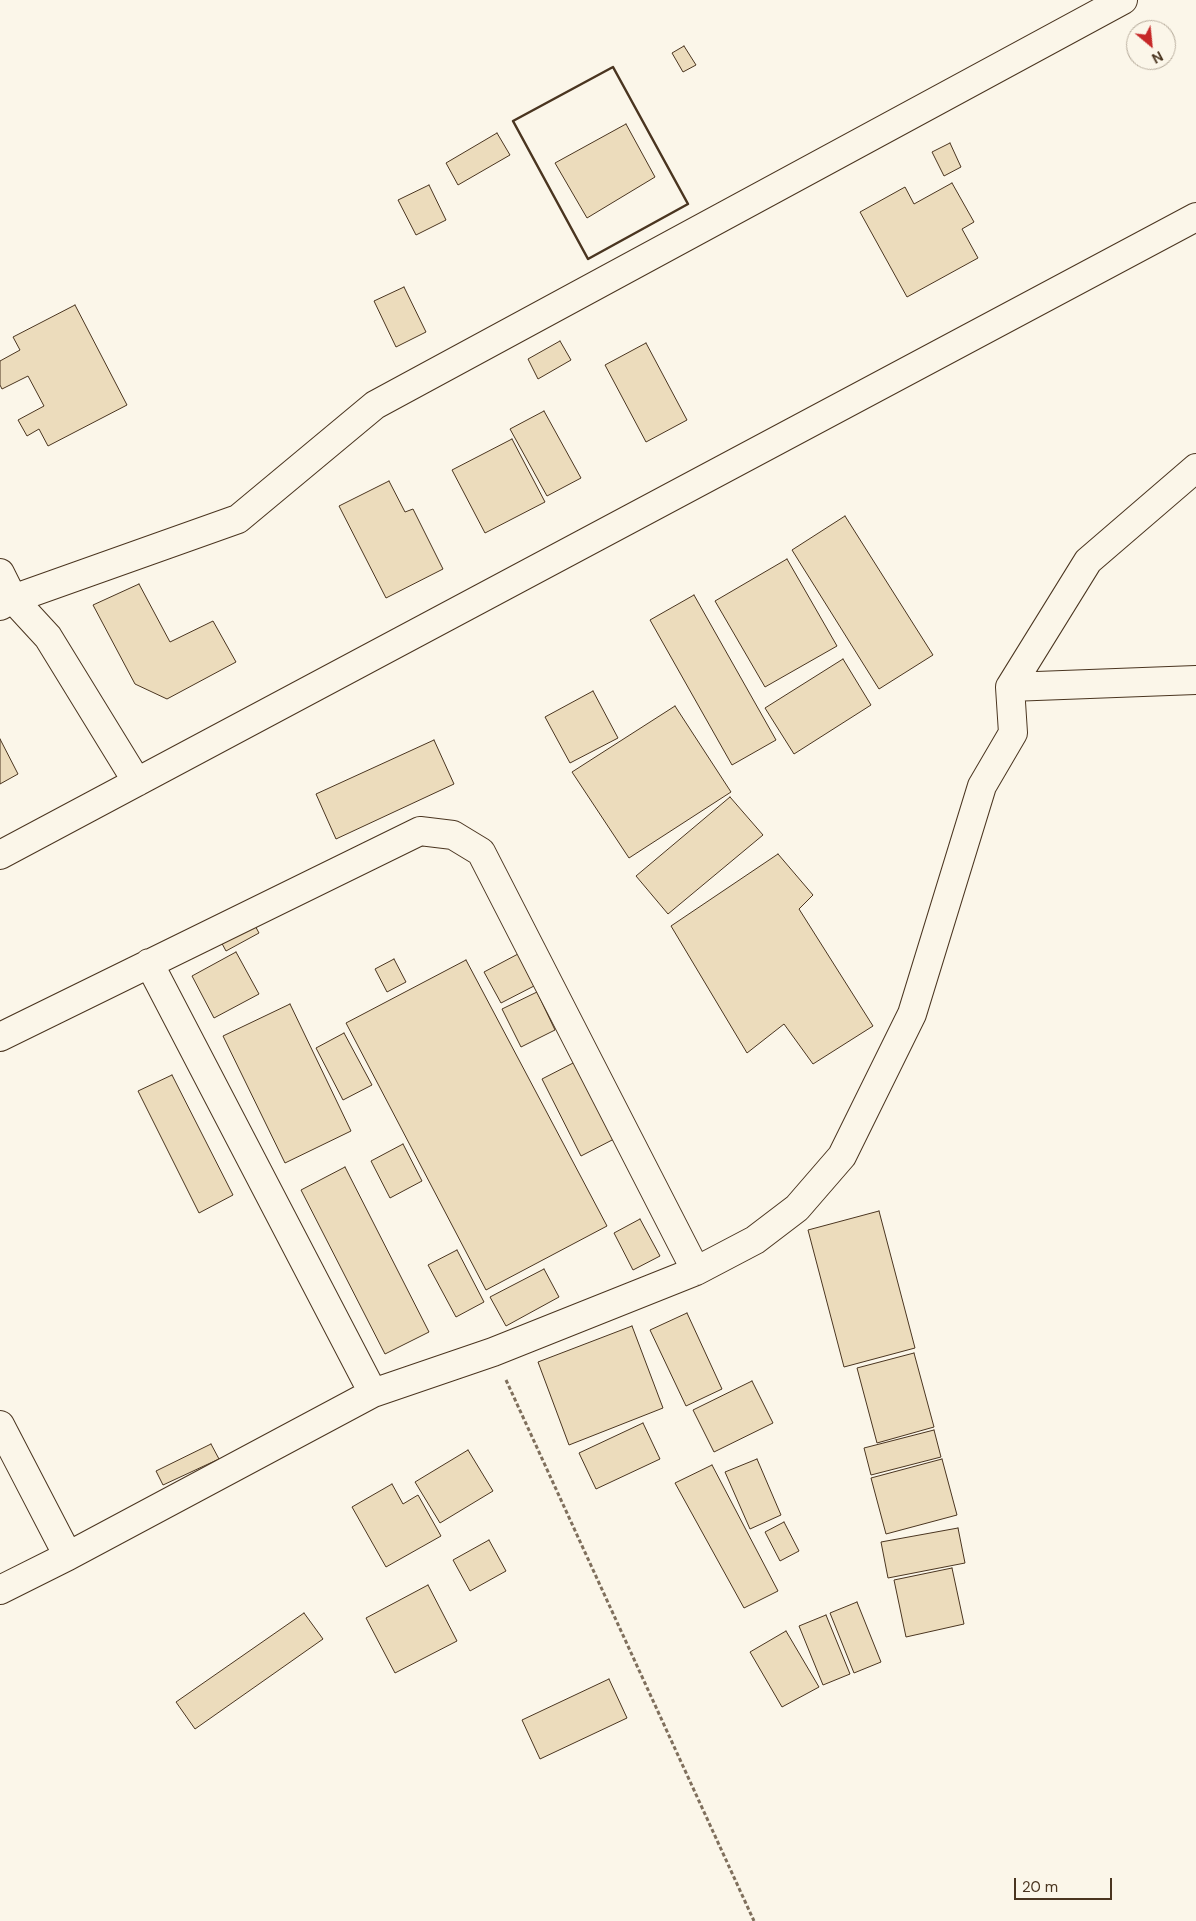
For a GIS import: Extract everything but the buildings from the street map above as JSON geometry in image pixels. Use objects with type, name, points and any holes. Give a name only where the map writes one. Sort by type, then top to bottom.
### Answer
[{"type":"street","points":[[7,602],[238,519],[375,405],[1123,0]]},
{"type":"street","points":[[0,855],[1196,217]]},
{"type":"street","points":[[0,1590],[68,1556],[373,1393],[493,1352],[696,1270],[755,1240],[797,1208],[842,1156],[912,1014],[982,786],[1013,733],[1010,687],[1088,561],[1196,468]]},
{"type":"street","points":[[0,573],[7,602],[48,637],[137,782]]},
{"type":"street","points":[[1010,687],[1196,680]]},
{"type":"street","points":[[0,1037],[420,831],[453,835],[481,852],[696,1270]]},
{"type":"street","points":[[149,964],[373,1393]]},
{"type":"street","points":[[0,1425],[68,1556]]},
{"type":"path","points":[[493,1352],[754,1921]]},
{"type":"wall","points":[[613,67],[688,204],[588,259],[513,121],[613,67]]}]
